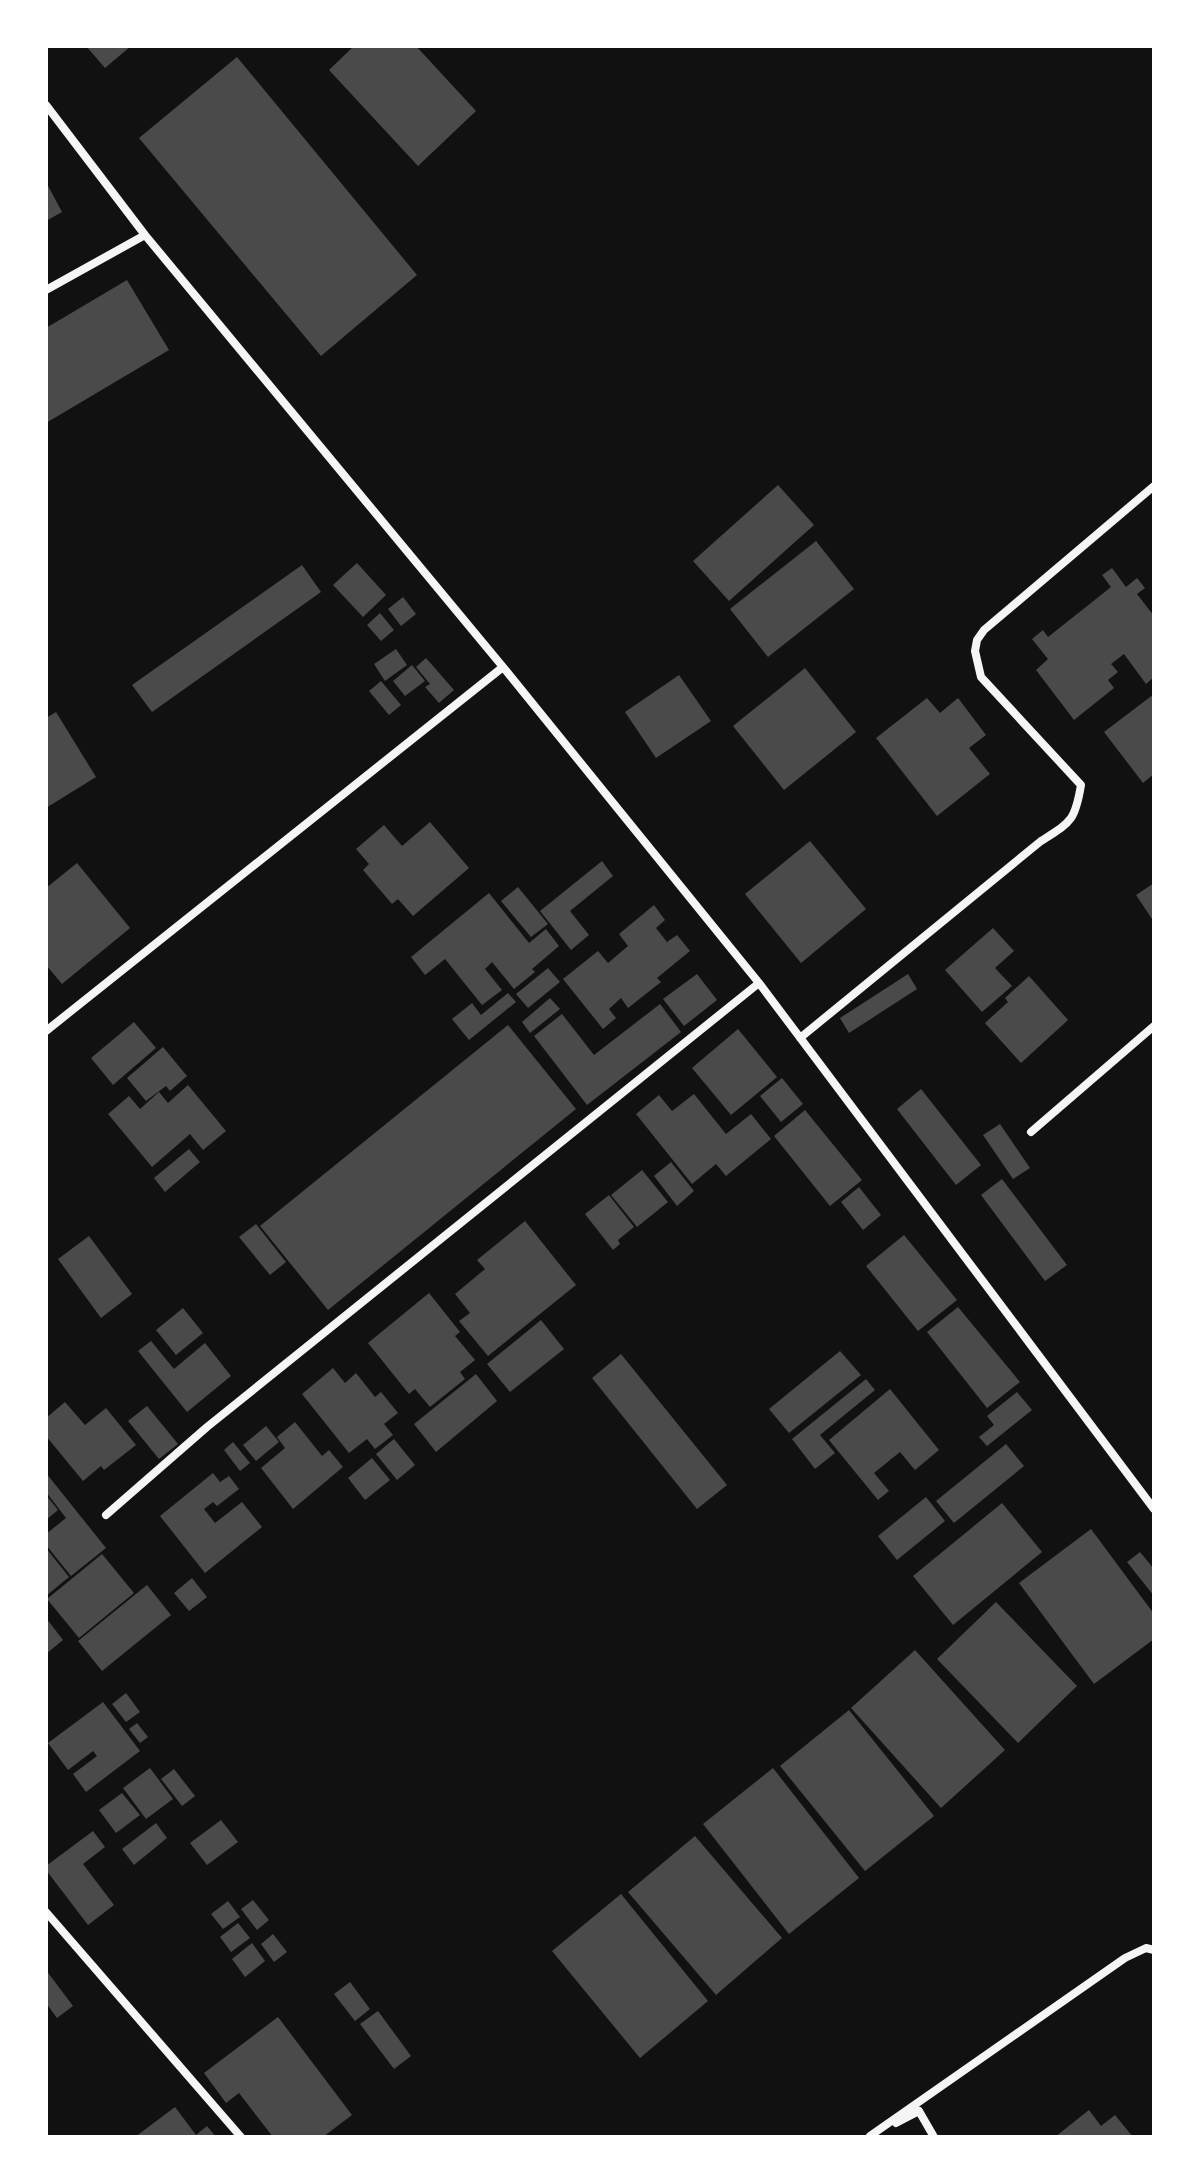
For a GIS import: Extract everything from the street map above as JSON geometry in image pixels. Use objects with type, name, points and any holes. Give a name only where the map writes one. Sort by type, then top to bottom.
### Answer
[{"type":"street","points":[[46,105],[145,235],[503,667],[759,983],[1154,1509]]},
{"type":"street","points":[[46,290],[145,235]]},
{"type":"street","points":[[800,1038],[1041,841],[1065,826],[1077,810],[1081,785],[981,677],[975,651],[977,640],[984,630],[1154,486]]},
{"type":"street","points":[[46,1031],[503,667]]},
{"type":"street","points":[[106,1515],[207,1427],[759,983]]},
{"type":"street","points":[[1031,1132],[1154,1026]]},
{"type":"street","points":[[46,1912],[241,2137]]},
{"type":"street","points":[[870,2136],[1125,1958],[1146,1948],[1154,1950]]},
{"type":"street","points":[[870,2136],[919,2111],[934,2137]]},
{"type":"building","points":[[86,46],[131,46],[105,68]]},
{"type":"building","points":[[354,46],[416,46],[476,111],[418,166],[329,70]]},
{"type":"building","points":[[237,57],[417,275],[321,356],[139,138]]},
{"type":"building","points":[[46,182],[62,212],[46,221]]},
{"type":"building","points":[[127,280],[169,350],[46,423],[46,328]]},
{"type":"building","points":[[778,485],[814,525],[729,601],[693,561]]},
{"type":"building","points":[[816,541],[854,589],[768,657],[730,609]]},
{"type":"building","points":[[357,563],[386,595],[363,617],[333,585]]},
{"type":"building","points":[[302,565],[321,592],[152,712],[132,685]]},
{"type":"building","points":[[1112,568],[1126,587],[1137,578],[1145,588],[1137,594],[1154,616],[1154,677],[1146,684],[1124,654],[1111,664],[1118,672],[1108,680],[1114,688],[1074,720],[1036,670],[1048,659],[1032,639],[1043,630],[1048,637],[1111,587],[1102,575]]},
{"type":"building","points":[[403,597],[416,614],[401,626],[388,609]]},
{"type":"building","points":[[380,613],[394,630],[381,641],[367,625]]},
{"type":"building","points":[[396,649],[407,665],[385,681],[374,664]]},
{"type":"building","points":[[426,658],[454,690],[439,703],[425,687],[430,684],[416,667]]},
{"type":"building","points":[[412,665],[425,681],[405,696],[393,681]]},
{"type":"building","points":[[805,668],[856,732],[784,790],[733,726]]},
{"type":"building","points":[[679,675],[711,721],[656,758],[625,712]]},
{"type":"building","points":[[381,681],[401,705],[389,715],[369,691]]},
{"type":"building","points":[[1154,694],[1154,774],[1143,783],[1104,732]]},
{"type":"building","points":[[927,698],[940,713],[958,698],[986,735],[969,748],[990,774],[937,816],[876,738]]},
{"type":"building","points":[[56,712],[96,777],[46,808],[46,718]]},
{"type":"building","points":[[430,822],[469,868],[413,916],[398,899],[392,904],[363,870],[369,864],[356,849],[384,825],[402,846]]},
{"type":"building","points":[[810,841],[866,909],[801,963],[745,894]]},
{"type":"building","points":[[602,861],[613,876],[570,911],[589,935],[571,950],[540,911]]},
{"type":"building","points":[[77,863],[130,928],[62,984],[46,965],[46,888]]},
{"type":"building","points":[[1154,883],[1154,922],[1136,895]]},
{"type":"building","points":[[518,887],[548,924],[531,937],[501,901]]},
{"type":"building","points":[[489,893],[529,943],[546,929],[559,946],[514,989],[492,962],[485,969],[502,990],[482,1005],[445,959],[425,975],[411,957]]},
{"type":"building","points":[[654,905],[665,920],[656,928],[667,942],[677,935],[690,951],[657,978],[661,982],[628,1008],[621,998],[609,1009],[616,1018],[603,1029],[563,979],[598,951],[608,963],[628,946],[619,934]]},
{"type":"building","points":[[993,928],[1014,951],[995,968],[1012,986],[982,1012],[945,970]]},
{"type":"building","points":[[548,968],[560,982],[528,1008],[516,994]]},
{"type":"building","points":[[697,974],[717,1000],[684,1026],[663,999]]},
{"type":"building","points":[[908,974],[917,989],[849,1033],[840,1018]]},
{"type":"building","points":[[1029,976],[1068,1020],[1021,1063],[985,1023],[1008,1002],[1005,998]]},
{"type":"building","points":[[508,993],[516,1002],[469,1040],[452,1019],[472,1003],[481,1015]]},
{"type":"building","points":[[550,998],[560,1009],[530,1033],[522,1022]]},
{"type":"building","points":[[660,1004],[681,1032],[587,1105],[534,1036],[562,1014],[594,1055]]},
{"type":"building","points":[[134,1022],[156,1048],[113,1085],[91,1058]]},
{"type":"building","points":[[508,1025],[576,1109],[328,1310],[260,1226]]},
{"type":"building","points":[[738,1029],[777,1077],[731,1115],[692,1068]]},
{"type":"building","points":[[163,1047],[187,1076],[170,1091],[166,1086],[146,1101],[127,1078]]},
{"type":"building","points":[[782,1078],[803,1104],[781,1122],[760,1096]]},
{"type":"building","points":[[188,1085],[226,1131],[203,1150],[190,1134],[152,1167],[108,1114],[129,1096],[140,1109],[159,1092],[168,1103]]},
{"type":"building","points":[[921,1089],[981,1165],[956,1185],[897,1109]]},
{"type":"building","points":[[694,1094],[726,1134],[751,1114],[771,1139],[726,1176],[716,1164],[692,1184],[636,1114],[659,1095],[672,1111]]},
{"type":"building","points":[[805,1110],[862,1180],[830,1206],[774,1136]]},
{"type":"building","points":[[1000,1124],[1030,1168],[1013,1179],[983,1135]]},
{"type":"building","points":[[189,1149],[200,1162],[165,1192],[154,1178]]},
{"type":"building","points":[[671,1162],[694,1191],[677,1206],[654,1176]]},
{"type":"building","points":[[642,1170],[668,1202],[637,1227],[611,1195]]},
{"type":"building","points":[[1002,1179],[1067,1265],[1045,1281],[981,1195]]},
{"type":"building","points":[[859,1187],[881,1215],[863,1230],[841,1202]]},
{"type":"building","points":[[609,1195],[634,1227],[618,1240],[620,1244],[613,1250],[585,1214]]},
{"type":"building","points":[[525,1221],[576,1285],[488,1356],[459,1321],[470,1313],[455,1294],[485,1269],[477,1260]]},
{"type":"building","points":[[256,1224],[286,1262],[270,1275],[239,1237]]},
{"type":"building","points":[[904,1235],[957,1300],[918,1331],[866,1266]]},
{"type":"building","points":[[89,1236],[132,1294],[101,1318],[58,1259]]},
{"type":"building","points":[[429,1293],[460,1332],[455,1336],[475,1360],[460,1372],[465,1379],[430,1407],[415,1389],[409,1394],[368,1343]]},
{"type":"building","points":[[958,1307],[1020,1382],[987,1408],[927,1332]]},
{"type":"building","points":[[183,1308],[203,1333],[176,1355],[156,1330]]},
{"type":"building","points":[[541,1320],[564,1349],[510,1392],[487,1364]]},
{"type":"building","points":[[151,1341],[174,1369],[205,1343],[231,1376],[187,1412],[138,1351]]},
{"type":"building","points":[[840,1351],[861,1375],[789,1433],[769,1409]]},
{"type":"building","points":[[621,1354],[727,1485],[697,1509],[592,1378]]},
{"type":"building","points":[[333,1368],[345,1383],[356,1373],[375,1397],[381,1392],[398,1413],[384,1424],[393,1435],[375,1449],[367,1439],[349,1453],[302,1394]]},
{"type":"building","points":[[476,1374],[497,1401],[436,1452],[414,1424]]},
{"type":"building","points":[[866,1379],[875,1390],[820,1435],[835,1453],[815,1469],[792,1439]]},
{"type":"building","points":[[890,1389],[939,1450],[915,1470],[900,1452],[874,1473],[889,1491],[878,1500],[829,1440]]},
{"type":"building","points":[[1017,1392],[1032,1410],[987,1446],[979,1437],[994,1425],[987,1416]]},
{"type":"building","points":[[65,1402],[85,1425],[106,1408],[136,1445],[104,1470],[101,1466],[83,1481],[46,1436],[46,1418]]},
{"type":"building","points":[[147,1406],[178,1444],[159,1459],[128,1421]]},
{"type":"building","points":[[295,1422],[322,1456],[329,1450],[343,1467],[293,1509],[261,1468],[285,1448],[277,1437]]},
{"type":"building","points":[[266,1426],[279,1442],[256,1461],[243,1445]]},
{"type":"building","points":[[394,1439],[415,1465],[397,1480],[376,1454]]},
{"type":"building","points":[[233,1442],[250,1463],[240,1471],[224,1450]]},
{"type":"building","points":[[1006,1444],[1024,1466],[954,1523],[936,1501]]},
{"type":"building","points":[[372,1458],[390,1480],[365,1500],[348,1478]]},
{"type":"building","points":[[46,1473],[106,1548],[71,1576],[46,1545],[46,1534],[66,1518],[46,1492]]},
{"type":"building","points":[[213,1473],[220,1482],[229,1476],[239,1489],[217,1506],[213,1502],[204,1509],[215,1523],[242,1502],[262,1527],[205,1573],[160,1516]]},
{"type":"building","points":[[46,1495],[58,1510],[46,1520]]},
{"type":"building","points":[[926,1497],[945,1521],[897,1560],[878,1536]]},
{"type":"building","points":[[1002,1503],[1042,1552],[953,1625],[913,1576]]},
{"type":"building","points":[[1091,1529],[1154,1614],[1154,1639],[1094,1684],[1019,1583]]},
{"type":"building","points":[[46,1548],[69,1577],[46,1596]]},
{"type":"building","points":[[1140,1552],[1154,1569],[1154,1596],[1127,1562]]},
{"type":"building","points":[[102,1554],[134,1593],[79,1638],[47,1599]]},
{"type":"building","points":[[192,1578],[207,1597],[189,1611],[174,1593]]},
{"type":"building","points":[[147,1585],[171,1615],[102,1671],[78,1641]]},
{"type":"building","points":[[996,1602],[1077,1686],[1018,1743],[937,1659]]},
{"type":"building","points":[[46,1618],[63,1640],[46,1654]]},
{"type":"building","points":[[915,1650],[1005,1750],[941,1808],[851,1708]]},
{"type":"building","points":[[126,1693],[140,1712],[126,1722],[112,1704]]},
{"type":"building","points":[[103,1702],[140,1751],[86,1792],[73,1774],[97,1756],[93,1751],[68,1770],[48,1743]]},
{"type":"building","points":[[849,1710],[934,1816],[865,1871],[780,1766]]},
{"type":"building","points":[[137,1723],[148,1737],[140,1743],[129,1729]]},
{"type":"building","points":[[150,1768],[173,1799],[146,1819],[123,1788]]},
{"type":"building","points":[[773,1768],[859,1878],[789,1934],[703,1824]]},
{"type":"building","points":[[174,1769],[195,1796],[182,1806],[161,1779]]},
{"type":"building","points":[[122,1793],[140,1815],[116,1833],[99,1810]]},
{"type":"building","points":[[221,1820],[238,1842],[207,1865],[190,1843]]},
{"type":"building","points":[[156,1823],[167,1838],[134,1865],[122,1849]]},
{"type":"building","points":[[93,1831],[105,1847],[83,1864],[114,1905],[88,1925],[46,1866]]},
{"type":"building","points":[[695,1836],[782,1938],[716,1995],[628,1892]]},
{"type":"building","points":[[621,1894],[708,2001],[640,2058],[552,1951]]},
{"type":"building","points":[[253,1900],[269,1920],[257,1930],[241,1909]]},
{"type":"building","points":[[228,1901],[240,1917],[223,1929],[211,1914]]},
{"type":"building","points":[[238,1923],[250,1938],[231,1952],[220,1937]]},
{"type":"building","points":[[273,1934],[287,1952],[274,1962],[261,1944]]},
{"type":"building","points":[[252,1943],[265,1961],[245,1977],[232,1959]]},
{"type":"building","points":[[46,1970],[73,2006],[57,2018],[46,2003]]},
{"type":"building","points":[[350,1982],[370,2009],[355,2021],[334,1994]]},
{"type":"building","points":[[378,2011],[411,2056],[394,2069],[360,2024]]},
{"type":"building","points":[[278,2017],[352,2115],[323,2137],[273,2137],[239,2093],[226,2103],[204,2073]]},
{"type":"building","points":[[175,2107],[196,2135],[207,2126],[216,2137],[135,2137]]},
{"type":"building","points":[[1089,2110],[1101,2126],[1115,2115],[1133,2137],[1055,2137]]}]
